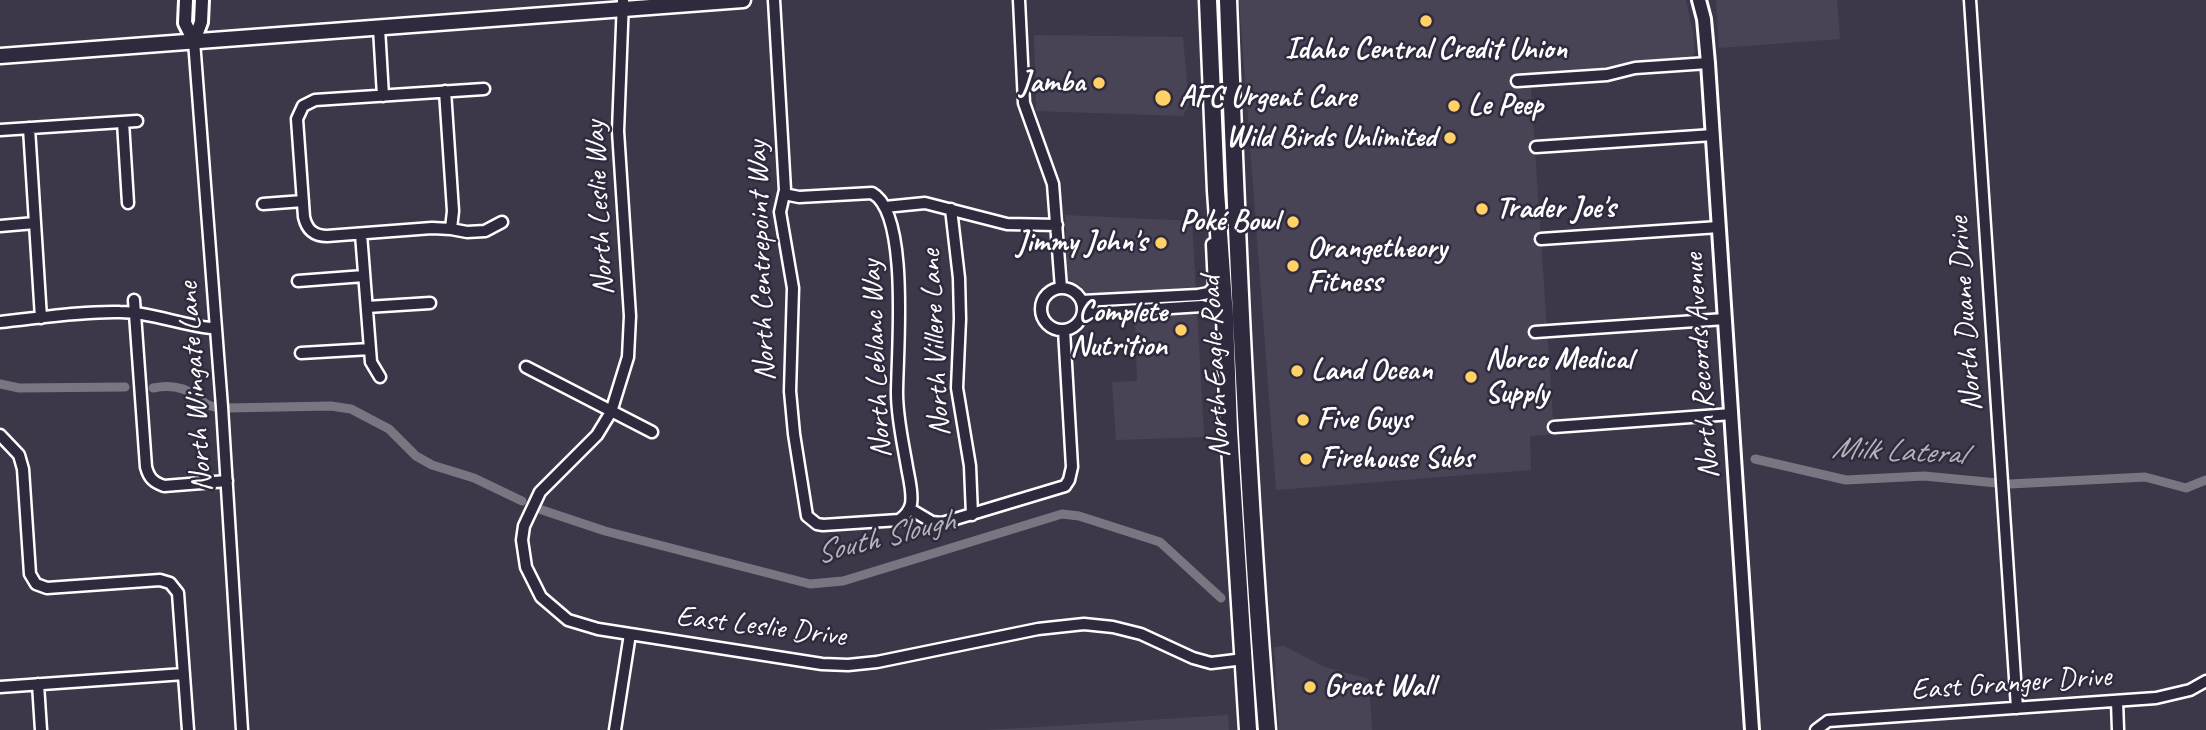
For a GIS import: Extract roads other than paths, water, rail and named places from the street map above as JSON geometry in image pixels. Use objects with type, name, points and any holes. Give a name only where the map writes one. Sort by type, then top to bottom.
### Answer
[{"type":"highway","name":"North Eagle Road","points":[[1208,0],[1216,191],[1248,730]]},
{"type":"highway","name":"North Eagle Road","points":[[1228,0],[1234,207],[1251,518],[1267,730]]},
{"type":"highway","points":[[1225,317],[1231,321],[1235,379],[1244,382]]},
{"type":"highway","points":[[1228,396],[1237,406],[1243,509],[1251,518]]},
{"type":"main road","points":[[0,56],[379,28],[623,5],[743,0]]},
{"type":"street","points":[[186,0],[185,23],[194,40]]},
{"type":"street","points":[[194,40],[201,22],[202,0]]},
{"type":"street","name":"North Centrepoint Way","points":[[774,0],[785,194],[780,212],[781,229],[793,288],[790,391],[794,434],[810,519],[823,525],[899,520],[909,509]]},
{"type":"street","points":[[1019,0],[1024,103],[1053,184],[1062,288]]},
{"type":"street","name":"North Records Avenue","points":[[1699,0],[1704,19],[1708,64],[1752,730]]},
{"type":"street","name":"North Duane Drive","points":[[1970,0],[2017,708]]},
{"type":"street","name":"North Leslie Way","points":[[534,502],[540,492],[597,435],[611,412],[628,357],[630,316],[618,131],[623,5]]},
{"type":"street","points":[[379,28],[383,96]]},
{"type":"street","name":"North Wingate Lane","points":[[194,40],[227,481],[242,730]]},
{"type":"street","points":[[1517,81],[1607,75],[1635,68],[1708,64]]},
{"type":"street","points":[[484,89],[315,100],[303,106],[297,119],[306,226],[312,233],[327,236],[451,229],[485,232],[502,222]]},
{"type":"street","points":[[445,91],[453,211],[451,229]]},
{"type":"street","points":[[0,130],[137,121]]},
{"type":"street","points":[[123,122],[128,203]]},
{"type":"street","points":[[29,128],[41,318]]},
{"type":"street","points":[[1536,147],[1713,135]]},
{"type":"street","points":[[1082,300],[1208,293],[1214,286],[1210,211],[1216,191]]},
{"type":"street","points":[[785,194],[799,197],[872,192],[882,200],[885,207],[925,203],[1007,225],[1057,225]]},
{"type":"street","points":[[263,204],[303,201]]},
{"type":"street","name":"North Leblanc Way","points":[[885,207],[895,246],[899,283],[897,395],[912,492],[909,509]]},
{"type":"street","name":"North Villere Lane","points":[[951,209],[960,292],[957,388],[970,466],[972,515]]},
{"type":"street","points":[[0,226],[35,223]]},
{"type":"street","points":[[1542,239],[1719,227]]},
{"type":"street","points":[[361,234],[371,362],[380,377]]},
{"type":"street","points":[[298,281],[364,276]]},
{"type":"street","points":[[1062,288],[1076,293],[1082,300],[1083,315],[1076,325],[1064,330],[1053,328],[1046,323],[1041,313],[1045,295],[1051,290],[1062,288]]},
{"type":"street","points":[[134,300],[148,476],[155,483],[164,486],[227,481]]},
{"type":"street","points":[[367,307],[430,303]]},
{"type":"street","points":[[1083,315],[1202,306],[1217,310],[1225,317]]},
{"type":"street","points":[[0,322],[118,311],[152,315],[178,324],[211,328]]},
{"type":"street","points":[[1535,332],[1725,319]]},
{"type":"street","points":[[909,509],[932,522],[942,523],[1065,486],[1072,467],[1064,330]]},
{"type":"street","points":[[301,353],[370,348]]},
{"type":"street","points":[[526,367],[652,432]]},
{"type":"street","points":[[1554,427],[1732,414]]},
{"type":"street","points":[[0,435],[19,456],[23,468],[30,574],[36,584],[47,588],[160,580],[170,583],[178,593],[188,730]]},
{"type":"street","name":"East Leslie Drive","points":[[534,502],[524,526],[523,552],[526,567],[541,597],[568,620],[598,629],[822,664],[848,665],[877,663],[1038,629],[1084,624],[1113,626],[1141,634],[1193,658],[1211,663],[1244,659]]},
{"type":"street","points":[[615,730],[630,634]]},
{"type":"street","points":[[0,687],[184,674]]},
{"type":"street","name":"East Granger Drive","points":[[1817,729],[1828,721],[2172,695],[2190,690],[2206,681]]},
{"type":"street","points":[[38,684],[41,730]]},
{"type":"street","points":[[2117,701],[2118,730]]},
{"type":"waterway","name":"South Slough","points":[[0,384],[19,388],[125,387]]},
{"type":"waterway","name":"South Slough","points":[[153,388],[181,388],[215,407]]},
{"type":"waterway","name":"South Slough","points":[[228,408],[331,406],[351,409],[389,429],[416,456],[432,465],[474,478],[522,501]]},
{"type":"waterway","name":"Milk Lateral","points":[[1755,459],[1846,480],[1924,476],[1997,483]]},
{"type":"waterway","name":"Milk Lateral","points":[[2010,484],[2145,477],[2186,488],[2206,480]]},
{"type":"waterway","name":"South Slough","points":[[542,510],[605,531],[810,584],[843,581],[1062,514],[1079,516],[1160,542],[1221,598]]},
{"type":"place","name":"Idaho Central Credit Union","points":[[1426,21]]},
{"type":"place","name":"Jamba","points":[[1099,83]]},
{"type":"place","name":"AFC Urgent Care","points":[[1163,98]]},
{"type":"place","name":"Le Peep","points":[[1454,106]]},
{"type":"place","name":"Wild Birds Unlimited","points":[[1450,138]]},
{"type":"place","name":"Trader Joe's","points":[[1482,209]]},
{"type":"place","name":"Poké Bowl","points":[[1293,222]]},
{"type":"place","name":"Jimmy John's","points":[[1161,243]]},
{"type":"place","name":"Orangetheory Fitness","points":[[1293,266]]},
{"type":"place","name":"Complete Nutrition","points":[[1181,330]]},
{"type":"place","name":"Land Ocean","points":[[1297,371]]},
{"type":"place","name":"Norco Medical Supply","points":[[1471,377]]},
{"type":"place","name":"Five Guys","points":[[1303,420]]},
{"type":"place","name":"Firehouse Subs","points":[[1306,459]]},
{"type":"place","name":"Great Wall","points":[[1310,687]]}]
